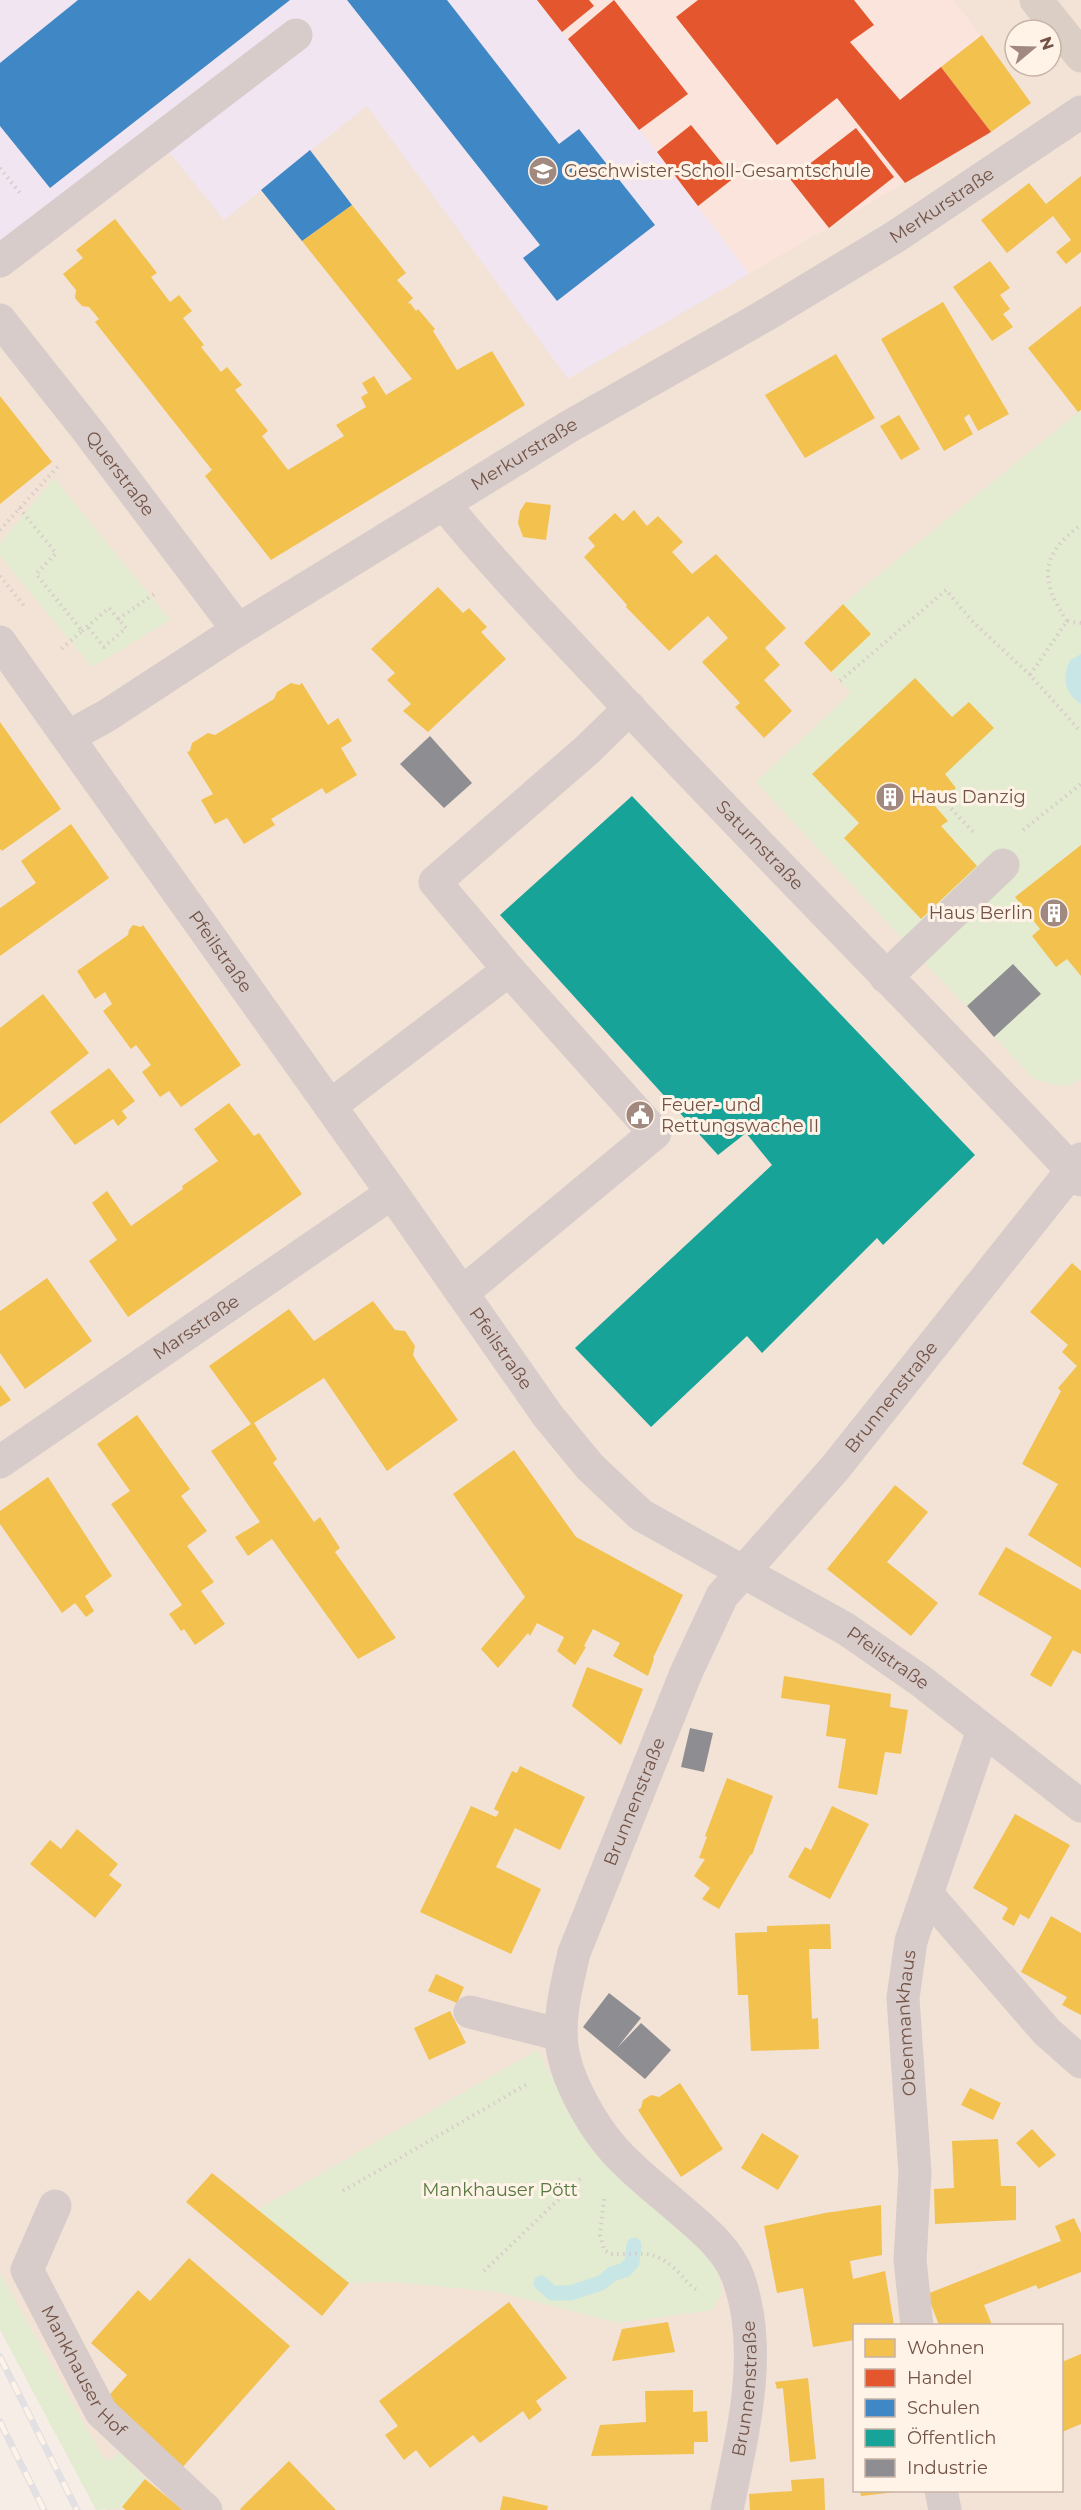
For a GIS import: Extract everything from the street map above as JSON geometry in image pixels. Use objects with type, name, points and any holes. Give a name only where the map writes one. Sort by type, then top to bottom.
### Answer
[{"type":"main road","points":[[1036,0],[1081,56]]},
{"type":"street","points":[[0,261],[296,35]]},
{"type":"street","name":"Merkurstraße","points":[[68,737],[106,716],[237,630],[570,426],[764,316],[895,237],[1081,112]]},
{"type":"street","name":"Querstraße","points":[[0,320],[88,431],[237,630]]},
{"type":"street","name":"Saturnstraße","points":[[444,504],[468,533],[630,708],[886,977],[1078,1170]]},
{"type":"street","points":[[0,642],[68,737]]},
{"type":"street","points":[[462,1293],[655,1133],[509,970],[435,882],[587,750],[630,708]]},
{"type":"street","name":"Pfeilstraße","points":[[68,737],[548,1416],[590,1467],[641,1515],[846,1629],[921,1681],[1081,1806]]},
{"type":"street","points":[[886,977],[998,860]]},
{"type":"street","points":[[330,1106],[509,970]]},
{"type":"street","name":"Brunnenstraße","points":[[727,2510],[749,2382],[748,2321],[739,2278],[724,2251],[705,2231],[620,2156],[579,2096],[564,2048],[564,1997],[579,1942],[686,1673],[722,1596],[835,1467],[1078,1170]]},
{"type":"street","name":"Marsstraße","points":[[0,1462],[392,1193]]},
{"type":"street","name":"Obenmankhaus","points":[[917,2324],[910,2260],[915,2173],[903,1998],[911,1941],[983,1730]]},
{"type":"street","points":[[927,1894],[1047,2032],[1081,2062]]},
{"type":"street","points":[[470,2012],[564,2048]]},
{"type":"street","name":"Mankhauser Hof","points":[[55,2206],[27,2270],[101,2412],[206,2510]]},
{"type":"street","points":[[941,2492],[945,2510]]},
{"type":"path","points":[[0,530],[61,462],[68,471]]},
{"type":"path","points":[[19,508],[56,553],[36,574],[82,631]]},
{"type":"path","points":[[1067,621],[1049,589],[1047,571],[1056,549],[1069,534],[1081,525]]},
{"type":"path","points":[[0,576],[30,613]]},
{"type":"path","points":[[118,619],[160,589],[165,597]]},
{"type":"path","points":[[840,681],[946,590],[973,622],[1030,675],[1081,732]]},
{"type":"path","points":[[60,650],[87,626],[109,608],[126,628],[104,647],[87,626]]},
{"type":"path","points":[[1067,621],[1081,622]]},
{"type":"path","points":[[1030,675],[1067,621]]},
{"type":"path","points":[[52,641],[66,658]]},
{"type":"path","points":[[942,800],[998,860],[1081,784]]},
{"type":"path","points":[[343,2191],[564,2048]]},
{"type":"path","points":[[484,2271],[620,2156]]},
{"type":"path","points":[[620,2156],[602,2204],[600,2235],[604,2250],[610,2254],[654,2254],[672,2266],[688,2284],[748,2321]]},
{"type":"shaded area","points":[[0,0],[1081,0],[1081,2510],[106,2510],[0,2298]]},
{"type":"shaded area","name":"Geschwister-Scholl-Gesamtschule","points":[[0,0],[537,0],[657,152],[749,274],[568,379],[367,106],[224,220],[169,152],[0,241]]},
{"type":"shaded area","points":[[537,0],[954,0],[1003,66],[1003,78],[1012,78],[1031,103],[991,132],[749,274],[657,152]]},
{"type":"green space","points":[[1081,410],[1081,1079],[1069,1084],[1057,1085],[1033,1078],[756,782],[851,693],[831,672],[871,634],[843,604]]},
{"type":"green space","points":[[54,478],[170,620],[92,667],[0,556],[0,543]]},
{"type":"green space","name":"Mankhauser Pött","points":[[538,2050],[567,2106],[611,2170],[695,2239],[715,2262],[722,2293],[712,2310],[618,2323],[498,2292],[394,2282],[349,2283],[257,2210]]},
{"type":"green space","points":[[0,2273],[105,2461],[121,2453],[145,2479],[123,2508],[96,2510],[0,2330]]},
{"type":"water","points":[[1081,654],[1081,704],[1071,695],[1065,679],[1070,660]]},
{"type":"building: Wohnen","points":[[982,35],[1003,64],[1003,78],[1013,78],[1031,103],[991,132],[941,67]]},
{"type":"building: Wohnen","points":[[1081,176],[1081,252],[1066,264],[1056,252],[1071,240],[1053,216],[1007,253],[981,220],[1029,183],[1046,204]]},
{"type":"building: Wohnen","points":[[352,205],[406,273],[397,280],[413,298],[407,304],[410,303],[416,311],[418,309],[435,329],[433,331],[457,370],[492,351],[525,405],[271,560],[205,476],[212,470],[95,322],[99,319],[89,307],[82,306],[75,298],[76,290],[63,274],[83,258],[76,250],[115,219],[157,273],[151,277],[170,302],[179,295],[192,311],[183,318],[204,345],[201,347],[221,372],[227,367],[242,385],[235,390],[268,431],[262,436],[288,470],[344,436],[336,425],[366,407],[361,397],[368,393],[362,383],[374,376],[386,395],[412,379],[302,241]]},
{"type":"building: Wohnen","points":[[990,261],[1010,288],[1000,295],[1010,309],[1003,314],[1013,327],[992,341],[953,287]]},
{"type":"building: Wohnen","points":[[943,302],[1009,414],[978,431],[969,414],[964,418],[973,434],[944,451],[881,339]]},
{"type":"building: Wohnen","points":[[1081,306],[1081,410],[1078,412],[1028,348]]},
{"type":"building: Wohnen","points":[[836,354],[875,418],[805,458],[765,395]]},
{"type":"building: Wohnen","points":[[0,396],[52,462],[0,504]]},
{"type":"building: Wohnen","points":[[899,415],[920,449],[901,460],[880,426]]},
{"type":"building: Wohnen","points":[[526,502],[551,505],[546,540],[523,537],[518,523],[520,511]]},
{"type":"building: Wohnen","points":[[634,510],[647,526],[658,516],[683,542],[672,552],[692,574],[716,554],[786,628],[765,648],[780,665],[764,680],[792,711],[764,738],[735,707],[740,703],[702,662],[728,638],[708,616],[669,651],[626,607],[627,605],[584,557],[595,546],[588,538],[615,513],[623,521]]},
{"type":"building: Wohnen","points":[[438,587],[463,613],[469,608],[487,627],[481,632],[506,659],[428,732],[403,711],[411,704],[387,680],[395,673],[371,649]]},
{"type":"building: Wohnen","points":[[843,604],[871,634],[831,672],[804,643]]},
{"type":"building: Wohnen","name":"Haus Danzig","points":[[915,678],[952,717],[969,702],[994,728],[945,774],[956,788],[935,806],[948,821],[941,826],[977,866],[921,919],[844,838],[859,823],[812,774]]},
{"type":"building: Wohnen","points":[[291,683],[299,685],[302,683],[328,725],[338,718],[352,741],[341,748],[357,775],[326,794],[322,788],[271,819],[275,825],[244,844],[227,818],[215,824],[201,800],[213,794],[187,752],[190,751],[192,743],[208,733],[215,735],[274,699],[277,692]]},
{"type":"building: Wohnen","points":[[0,722],[61,809],[2,851],[0,849]]},
{"type":"building: Wohnen","points":[[71,824],[109,878],[0,956],[0,908],[36,883],[21,861]]},
{"type":"building: Wohnen","name":"Haus Berlin","points":[[1081,845],[1081,976],[1067,959],[1056,967],[1032,936],[1040,929],[1015,897]]},
{"type":"building: Wohnen","points":[[133,925],[141,927],[143,925],[241,1065],[181,1107],[169,1091],[160,1097],[142,1072],[151,1065],[136,1045],[131,1049],[103,1011],[112,1004],[105,992],[95,999],[77,971],[128,935]]},
{"type":"building: Wohnen","points":[[43,994],[89,1053],[0,1124],[0,1028]]},
{"type":"building: Wohnen","points":[[109,1068],[135,1101],[122,1111],[127,1118],[118,1126],[113,1119],[75,1145],[50,1112]]},
{"type":"building: Wohnen","points":[[229,1103],[254,1136],[259,1133],[302,1194],[128,1317],[89,1261],[117,1240],[92,1203],[107,1191],[131,1226],[183,1189],[182,1186],[218,1161],[194,1129]]},
{"type":"building: Wohnen","points":[[1072,1263],[1081,1271],[1081,1568],[1028,1535],[1058,1484],[1022,1464],[1061,1391],[1058,1388],[1077,1366],[1062,1352],[1068,1345],[1030,1312]]},
{"type":"building: Wohnen","points":[[47,1278],[92,1341],[25,1389],[0,1353],[0,1311]]},
{"type":"building: Wohnen","points":[[373,1301],[395,1330],[405,1331],[415,1346],[413,1355],[417,1362],[458,1420],[387,1471],[324,1378],[254,1423],[277,1459],[273,1463],[314,1522],[320,1517],[340,1548],[335,1552],[396,1638],[358,1659],[272,1539],[248,1556],[235,1537],[260,1522],[211,1451],[251,1424],[209,1366],[289,1309],[314,1341]]},
{"type":"building: Wohnen","points":[[0,1385],[11,1400],[0,1407]]},
{"type":"building: Wohnen","points":[[137,1415],[190,1489],[181,1496],[207,1531],[187,1546],[214,1582],[201,1591],[225,1624],[195,1645],[184,1629],[181,1631],[169,1614],[182,1605],[111,1504],[130,1491],[97,1444]]},
{"type":"building: Wohnen","points":[[514,1450],[576,1537],[683,1595],[653,1658],[648,1676],[613,1656],[620,1643],[593,1629],[575,1665],[557,1651],[564,1637],[537,1623],[530,1636],[528,1633],[498,1668],[481,1649],[525,1597],[453,1494]]},
{"type":"building: Wohnen","points":[[48,1477],[112,1576],[85,1596],[94,1611],[86,1617],[75,1603],[62,1613],[0,1524],[0,1511]]},
{"type":"building: Wohnen","points":[[895,1485],[928,1512],[887,1562],[938,1603],[911,1636],[827,1569]]},
{"type":"building: Wohnen","points":[[1006,1547],[1081,1590],[1081,1654],[1073,1650],[1051,1687],[1030,1675],[1052,1637],[978,1594]]},
{"type":"building: Wohnen","points":[[587,1667],[643,1689],[621,1745],[572,1706]]},
{"type":"building: Wohnen","points":[[784,1676],[891,1694],[890,1707],[908,1710],[901,1754],[885,1752],[877,1795],[838,1788],[846,1739],[826,1736],[830,1705],[781,1698]]},
{"type":"building: Wohnen","points":[[520,1766],[585,1797],[560,1850],[515,1828],[496,1867],[541,1889],[511,1954],[420,1912],[471,1806],[496,1817],[499,1812],[494,1809],[512,1771],[517,1773]]},
{"type":"building: Wohnen","points":[[727,1778],[773,1796],[752,1855],[719,1909],[702,1899],[710,1888],[694,1876],[705,1859],[699,1858]]},
{"type":"building: Wohnen","points":[[832,1806],[869,1824],[830,1899],[788,1877],[805,1847],[811,1850]]},
{"type":"building: Wohnen","points":[[1015,1814],[1070,1845],[1029,1919],[1020,1914],[1014,1926],[1002,1919],[1008,1908],[973,1888]]},
{"type":"building: Wohnen","points":[[77,1829],[118,1864],[109,1875],[122,1885],[95,1918],[30,1864],[50,1840],[61,1849]]},
{"type":"building: Wohnen","points":[[1051,1916],[1081,1933],[1081,2015],[1062,2005],[1067,1997],[1021,1972]]},
{"type":"building: Wohnen","points":[[830,1924],[831,1949],[809,1949],[812,2019],[818,2018],[819,2049],[751,2051],[748,1995],[738,1995],[735,1933],[767,1932],[767,1926]]},
{"type":"building: Wohnen","points":[[436,1974],[464,1987],[457,2003],[428,1991]]},
{"type":"building: Wohnen","points":[[450,2011],[466,2043],[429,2060],[414,2028]]},
{"type":"building: Wohnen","points":[[680,2083],[723,2149],[681,2177],[638,2110],[643,2100],[651,2095],[659,2097]]},
{"type":"building: Wohnen","points":[[970,2088],[1001,2103],[993,2120],[961,2105]]},
{"type":"building: Wohnen","points":[[1032,2129],[1056,2155],[1039,2168],[1016,2143]]},
{"type":"building: Wohnen","points":[[762,2133],[799,2156],[778,2190],[741,2168]]},
{"type":"building: Wohnen","points":[[998,2139],[1001,2186],[1016,2186],[1016,2220],[935,2224],[934,2189],[954,2188],[952,2141]]},
{"type":"building: Wohnen","points":[[212,2173],[349,2283],[322,2316],[186,2202]]},
{"type":"building: Wohnen","points":[[881,2205],[882,2255],[850,2261],[853,2279],[885,2271],[894,2324],[853,2324],[853,2340],[813,2347],[803,2288],[777,2293],[764,2226],[825,2213]]},
{"type":"building: Wohnen","points":[[1074,2218],[1081,2233],[1081,2272],[1038,2289],[1036,2285],[984,2305],[992,2324],[939,2324],[927,2294],[1061,2241],[1055,2226]]},
{"type":"building: Wohnen","points":[[189,2258],[290,2346],[181,2469],[104,2401],[127,2375],[91,2343],[138,2290],[150,2301]]},
{"type":"building: Wohnen","points":[[509,2302],[567,2378],[536,2401],[542,2410],[529,2420],[523,2411],[480,2443],[473,2435],[430,2468],[416,2450],[404,2460],[385,2435],[398,2426],[379,2401]]},
{"type":"building: Wohnen","points":[[668,2322],[675,2352],[612,2361],[622,2329]]},
{"type":"building: Wohnen","points":[[1081,2354],[1081,2424],[1063,2432],[1063,2362]]},
{"type":"building: Wohnen","points":[[808,2378],[816,2459],[790,2462],[783,2388],[777,2389],[775,2382]]},
{"type":"building: Wohnen","points":[[693,2390],[693,2412],[707,2411],[708,2442],[694,2442],[694,2454],[591,2456],[600,2425],[646,2422],[645,2391]]},
{"type":"building: Wohnen","points":[[289,2461],[336,2510],[240,2509]]},
{"type":"building: Wohnen","points":[[824,2478],[825,2510],[750,2510],[749,2494],[792,2491],[791,2480]]},
{"type":"building: Wohnen","points":[[145,2479],[183,2510],[126,2510],[122,2507]]},
{"type":"building: Wohnen","points":[[860,2492],[896,2492],[861,2496]]},
{"type":"building: Wohnen","points":[[503,2496],[548,2506],[547,2510],[500,2510]]},
{"type":"building: Handel","points":[[537,0],[589,0],[594,6],[562,32]]},
{"type":"building: Handel","points":[[614,0],[688,94],[639,130],[568,39]]},
{"type":"building: Handel","points":[[698,0],[854,0],[874,25],[850,42],[900,100],[941,67],[991,132],[905,183],[837,98],[777,145],[676,17]]},
{"type":"building: Handel","points":[[691,125],[734,178],[698,206],[657,152]]},
{"type":"building: Handel","points":[[856,128],[894,177],[829,228],[790,179]]},
{"type":"building: Schulen","points":[[78,0],[290,0],[50,188],[0,126],[0,63]]},
{"type":"building: Schulen","points":[[347,0],[447,0],[559,144],[579,129],[655,225],[557,301],[523,258],[540,245]]},
{"type":"building: Schulen","points":[[310,150],[352,205],[302,241],[261,190]]},
{"type":"building: Öffentlich","points":[[632,796],[975,1155],[883,1245],[877,1238],[762,1353],[747,1336],[651,1427],[575,1348],[772,1165],[746,1133],[718,1155],[500,915]]},
{"type":"building: Industrie","points":[[430,736],[472,783],[444,808],[400,764]]},
{"type":"building: Industrie","points":[[1013,964],[1041,994],[994,1037],[967,1006]]},
{"type":"building: Industrie","points":[[690,1728],[713,1733],[704,1772],[681,1767]]},
{"type":"building: Industrie","points":[[609,1993],[641,2018],[617,2048],[641,2023],[671,2050],[645,2079],[583,2027]]},
{"type":"waterway","points":[[541,2283],[552,2293],[570,2293],[601,2283],[612,2274],[625,2270],[632,2262],[634,2245]]},
{"type":"railway","points":[[0,2357],[77,2510]]},
{"type":"railway","points":[[0,2422],[44,2510]]},
{"type":"place","name":"Geschwister-Scholl-Gesamtschule","points":[[543,171]]},
{"type":"place","name":"Haus Danzig","points":[[890,797]]},
{"type":"place","name":"Haus Berlin","points":[[1054,913]]},
{"type":"place","name":"Feuer- und Rettungswache II","points":[[640,1115]]}]
